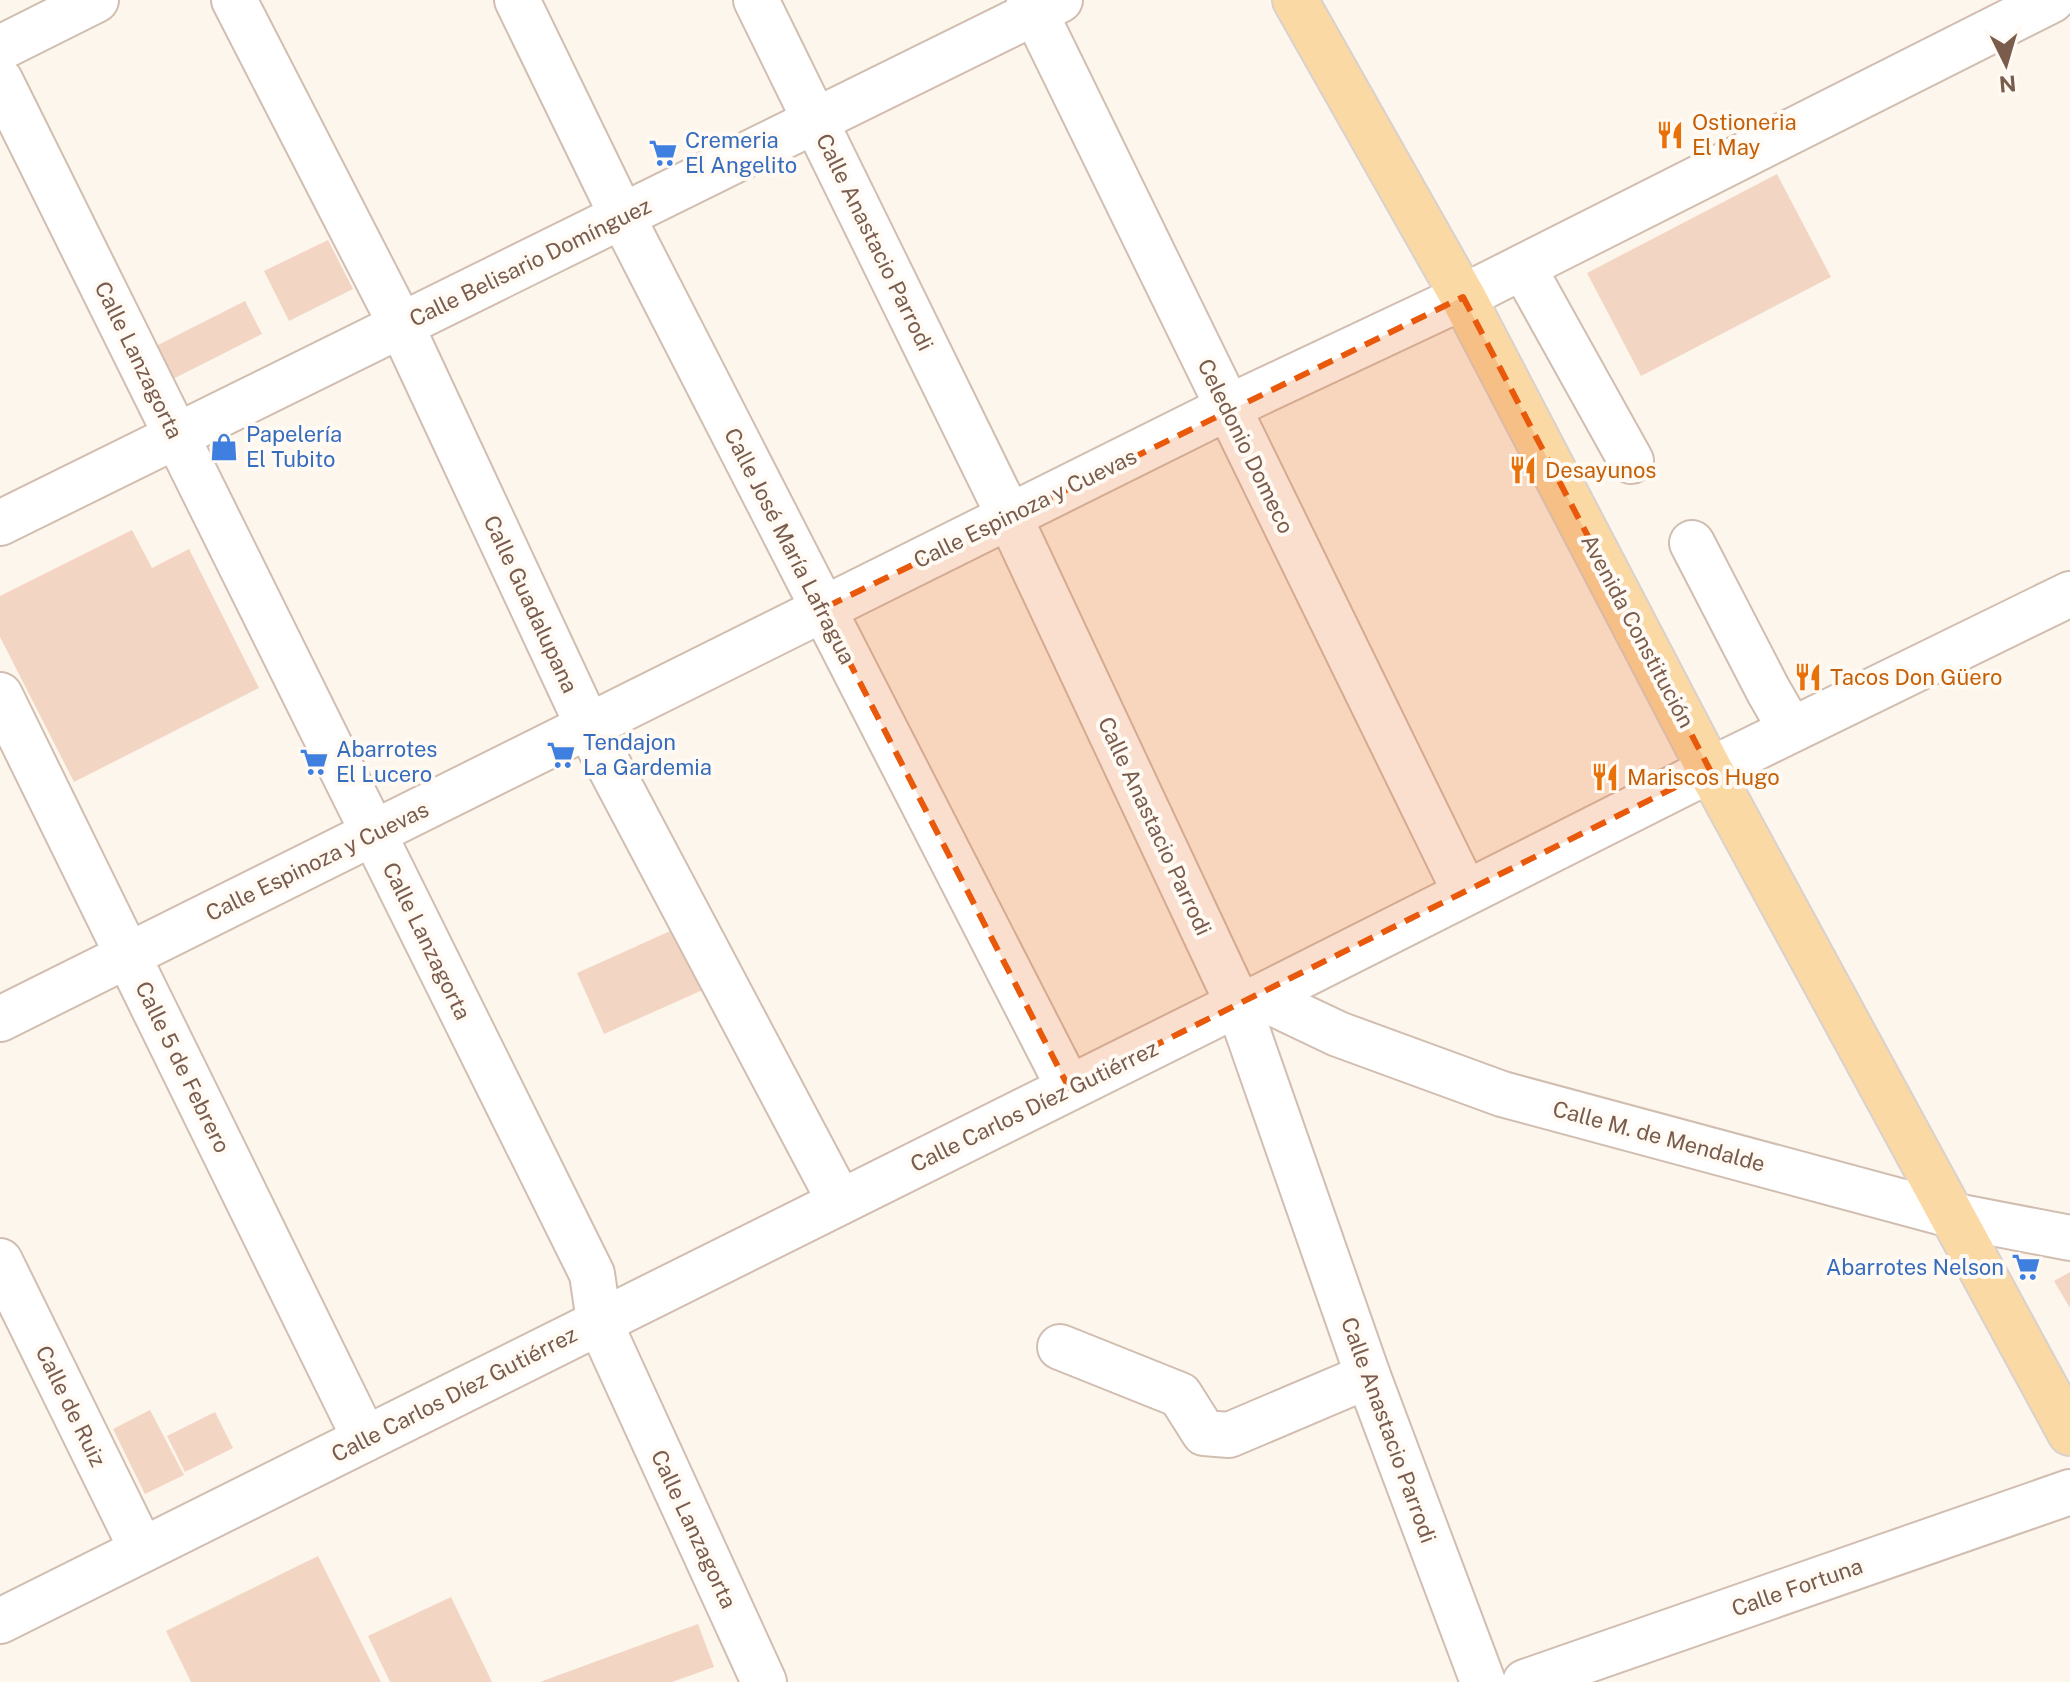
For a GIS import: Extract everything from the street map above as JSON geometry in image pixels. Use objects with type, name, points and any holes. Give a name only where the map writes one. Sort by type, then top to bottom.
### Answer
[{"type":"main road","name":"Avenida Constitución","points":[[1295,0],[1463,297],[1710,770],[2070,1433]]},
{"type":"street","points":[[0,48],[96,0]]},
{"type":"street","name":"Calle Guadalupana","points":[[234,0],[401,325],[588,726],[840,1202]]},
{"type":"street","name":"Calle José María Lafragua","points":[[517,0],[622,216],[1069,1088]]},
{"type":"street","name":"Calle Anastacio Parrodi","points":[[756,0],[1249,1000],[1368,1376],[1483,1682]]},
{"type":"street","name":"Calle Espinoza y Cuevas","points":[[0,1019],[1227,408],[1463,297],[2052,0]]},
{"type":"street","name":"Calle Belisario Domínguez","points":[[0,523],[815,121],[1041,4]]},
{"type":"street","name":"Celedonio Domeco","points":[[1041,4],[1227,408],[1465,892]]},
{"type":"street","name":"Calle Lanzagorta","points":[[0,80],[592,1274],[599,1321],[764,1682]]},
{"type":"street","points":[[1523,267],[1631,461]]},
{"type":"street","points":[[1692,543],[1791,730]]},
{"type":"street","name":"Calle Carlos Díez Gutiérrez","points":[[0,1621],[599,1321],[2070,594]]},
{"type":"street","name":"Calle 5 de Febrero","points":[[0,695],[365,1439]]},
{"type":"street","name":"Calle M. de Mendalde","points":[[1249,1000],[1502,1094],[1951,1215],[2070,1238]]},
{"type":"street","name":"Calle de Ruiz","points":[[0,1261],[142,1550]]},
{"type":"street","points":[[1060,1347],[1180,1395],[1204,1433],[1229,1435],[1368,1376]]},
{"type":"street","name":"Calle Fortuna","points":[[1525,1682],[2070,1492]]},
{"type":"highlighted area","points":[[1463,297],[1710,770],[1069,1088],[822,609]]},
{"type":"building","points":[[1777,174],[1831,277],[1641,376],[1587,273]]},
{"type":"building","points":[[328,240],[353,289],[289,321],[264,271]]},
{"type":"building","points":[[245,301],[262,334],[169,381],[152,348]]},
{"type":"building","points":[[132,530],[152,568],[189,549],[259,688],[74,782],[0,637],[0,596]]},
{"type":"building","points":[[677,928],[705,989],[604,1034],[577,973]]},
{"type":"building","points":[[2070,1272],[2070,1308],[2054,1281]]},
{"type":"building","points":[[150,1410],[184,1475],[145,1494],[113,1429]]},
{"type":"building","points":[[215,1412],[233,1448],[185,1472],[167,1436]]},
{"type":"building","points":[[318,1556],[381,1682],[191,1682],[166,1631]]},
{"type":"building","points":[[451,1597],[492,1682],[390,1682],[368,1636]]},
{"type":"building","points":[[698,1624],[714,1667],[672,1682],[540,1682]]},
{"type":"place","name":"Ostioneria El May","points":[[1670,135]]},
{"type":"place","name":"Cremeria El Angelito","points":[[663,153]]},
{"type":"place","name":"Papelería El Tubito","points":[[224,447]]},
{"type":"place","name":"Desayunos","points":[[1523,470]]},
{"type":"place","name":"Tacos Don Güero","points":[[1808,677]]},
{"type":"place","name":"Tendajon La Gardemia","points":[[561,755]]},
{"type":"place","name":"Abarrotes El Lucero","points":[[314,762]]},
{"type":"place","name":"Mariscos Hugo","points":[[1605,777]]},
{"type":"place","name":"Abarrotes Nelson","points":[[2026,1267]]}]
